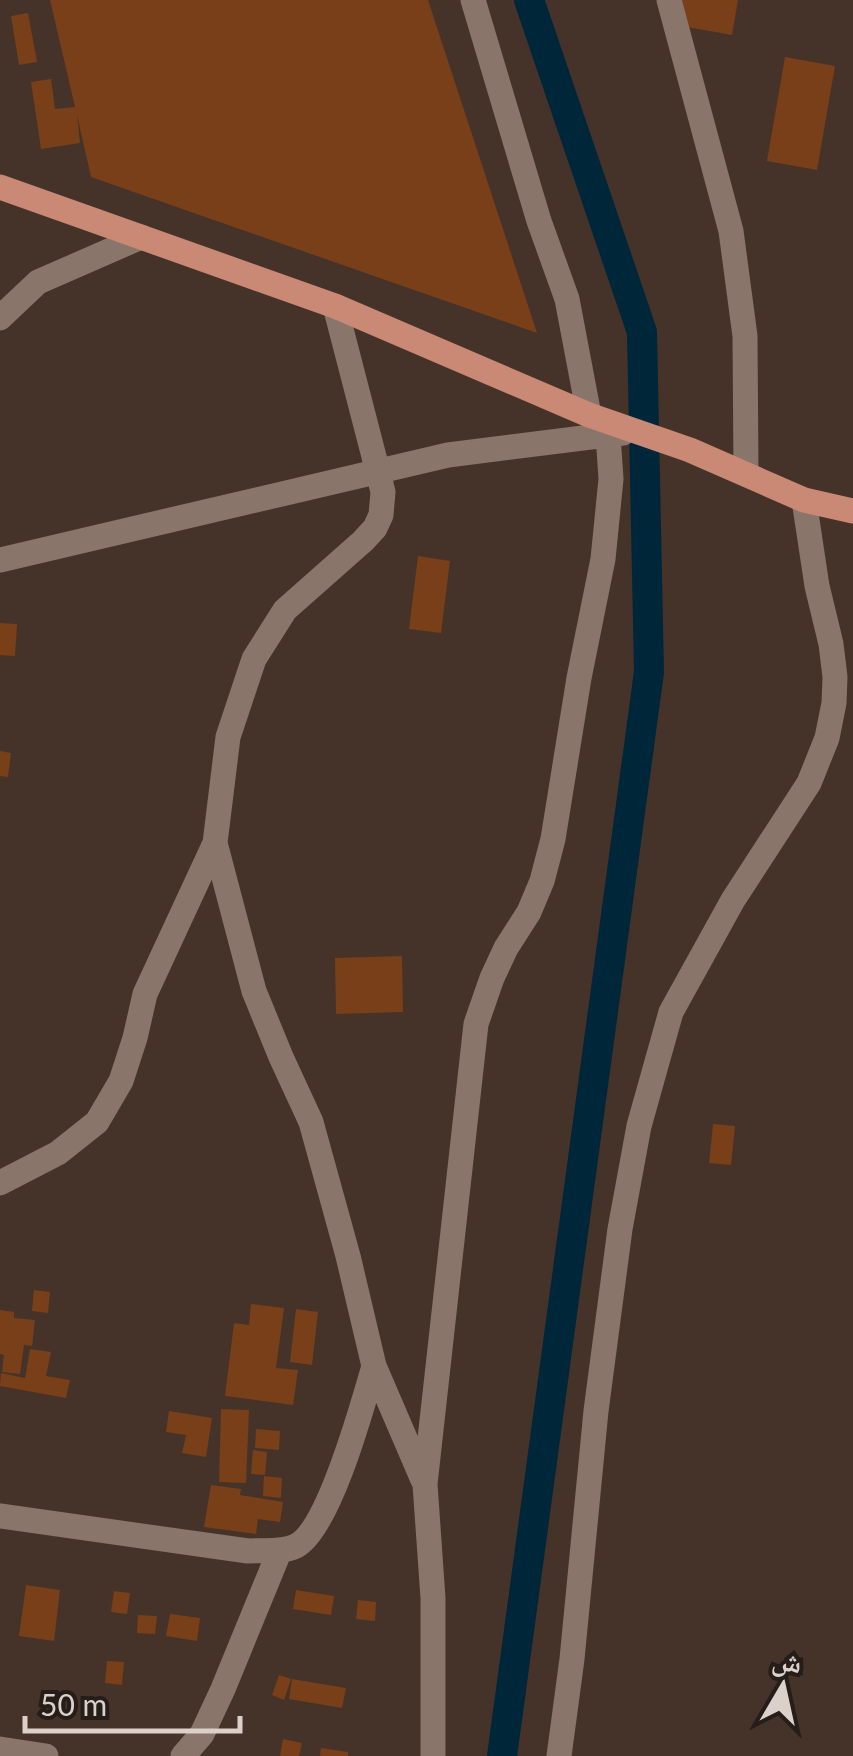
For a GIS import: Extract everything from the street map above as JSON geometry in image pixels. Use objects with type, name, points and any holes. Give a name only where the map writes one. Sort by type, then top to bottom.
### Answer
[{"type":"main road","points":[[0,187],[335,306],[590,415],[620,433],[690,450],[804,500],[853,511]]},
{"type":"street","points":[[473,0],[538,221],[566,299],[590,415]]},
{"type":"street","points":[[669,0],[731,232],[745,336],[746,473]]},
{"type":"street","points":[[0,318],[38,282],[142,237]]},
{"type":"street","points":[[0,1183],[58,1153],[97,1122],[121,1081],[145,994],[215,843],[228,736],[254,659],[285,610],[363,541],[381,514],[383,492],[335,306]]},
{"type":"street","points":[[1,556],[448,455],[620,433],[603,559],[553,838],[529,912],[506,948],[476,1024],[425,1484],[433,1598],[434,1756]]},
{"type":"street","points":[[560,1756],[596,1411],[638,1126],[671,1012],[733,900],[809,783],[827,738],[834,703],[833,661],[804,500]]},
{"type":"street","points":[[215,843],[254,991],[310,1122],[374,1366],[425,1484]]},
{"type":"street","points":[[0,1516],[248,1551],[298,1546],[317,1524],[349,1451],[374,1366]]},
{"type":"street","points":[[182,1756],[202,1734],[223,1690],[280,1550]]},
{"type":"street","points":[[0,1750],[46,1756]]},
{"type":"building","points":[[50,0],[428,0],[537,333],[91,177],[77,115],[80,143],[41,149],[31,82],[51,79],[55,109],[75,107]]},
{"type":"building","points":[[680,0],[738,0],[732,35],[676,25]]},
{"type":"building","points":[[28,13],[37,62],[19,65],[11,16]]},
{"type":"building","points":[[785,57],[835,66],[817,170],[767,161]]},
{"type":"building","points":[[418,556],[450,561],[441,633],[409,629]]},
{"type":"building","points":[[0,623],[17,624],[15,656],[0,655]]},
{"type":"building","points":[[0,751],[11,753],[8,777],[0,776]]},
{"type":"building","points":[[402,956],[403,1012],[336,1014],[335,958]]},
{"type":"building","points":[[713,1124],[735,1126],[731,1165],[709,1163]]},
{"type":"building","points":[[34,1290],[50,1292],[48,1313],[32,1311]]},
{"type":"building","points":[[251,1304],[284,1308],[276,1368],[298,1370],[293,1405],[225,1396],[234,1323],[249,1325]]},
{"type":"building","points":[[296,1309],[318,1312],[312,1365],[290,1362]]},
{"type":"building","points":[[0,1310],[14,1312],[14,1318],[35,1320],[32,1346],[24,1345],[20,1374],[2,1372]]},
{"type":"building","points":[[30,1349],[51,1352],[46,1376],[70,1380],[66,1398],[0,1386],[1,1373],[25,1378]]},
{"type":"building","points":[[221,1409],[249,1410],[246,1483],[219,1482]]},
{"type":"building","points":[[169,1411],[212,1418],[206,1457],[182,1453],[186,1435],[166,1432]]},
{"type":"building","points":[[256,1429],[280,1431],[279,1450],[255,1448]]},
{"type":"building","points":[[253,1450],[267,1452],[265,1475],[251,1474]]},
{"type":"building","points":[[264,1476],[282,1478],[281,1498],[263,1496]]},
{"type":"building","points":[[211,1485],[241,1489],[240,1495],[283,1502],[280,1522],[258,1519],[256,1534],[204,1527]]},
{"type":"building","points":[[26,1585],[60,1590],[54,1641],[19,1636]]},
{"type":"building","points":[[296,1590],[334,1596],[331,1615],[293,1609]]},
{"type":"building","points":[[114,1591],[130,1593],[127,1614],[111,1612]]},
{"type":"building","points":[[358,1600],[376,1602],[375,1621],[356,1619]]},
{"type":"building","points":[[170,1614],[200,1618],[197,1641],[166,1636]]},
{"type":"building","points":[[138,1615],[157,1616],[155,1634],[137,1633]]},
{"type":"building","points":[[107,1661],[124,1662],[122,1685],[105,1683]]},
{"type":"building","points":[[279,1675],[291,1679],[284,1700],[272,1695]]},
{"type":"building","points":[[292,1679],[346,1688],[342,1708],[289,1699]]},
{"type":"building","points":[[283,1739],[302,1743],[299,1756],[280,1756]]},
{"type":"building","points":[[321,1748],[348,1752],[348,1756],[320,1756]]},
{"type":"waterway","points":[[502,1756],[649,672],[642,332],[529,0]]}]
